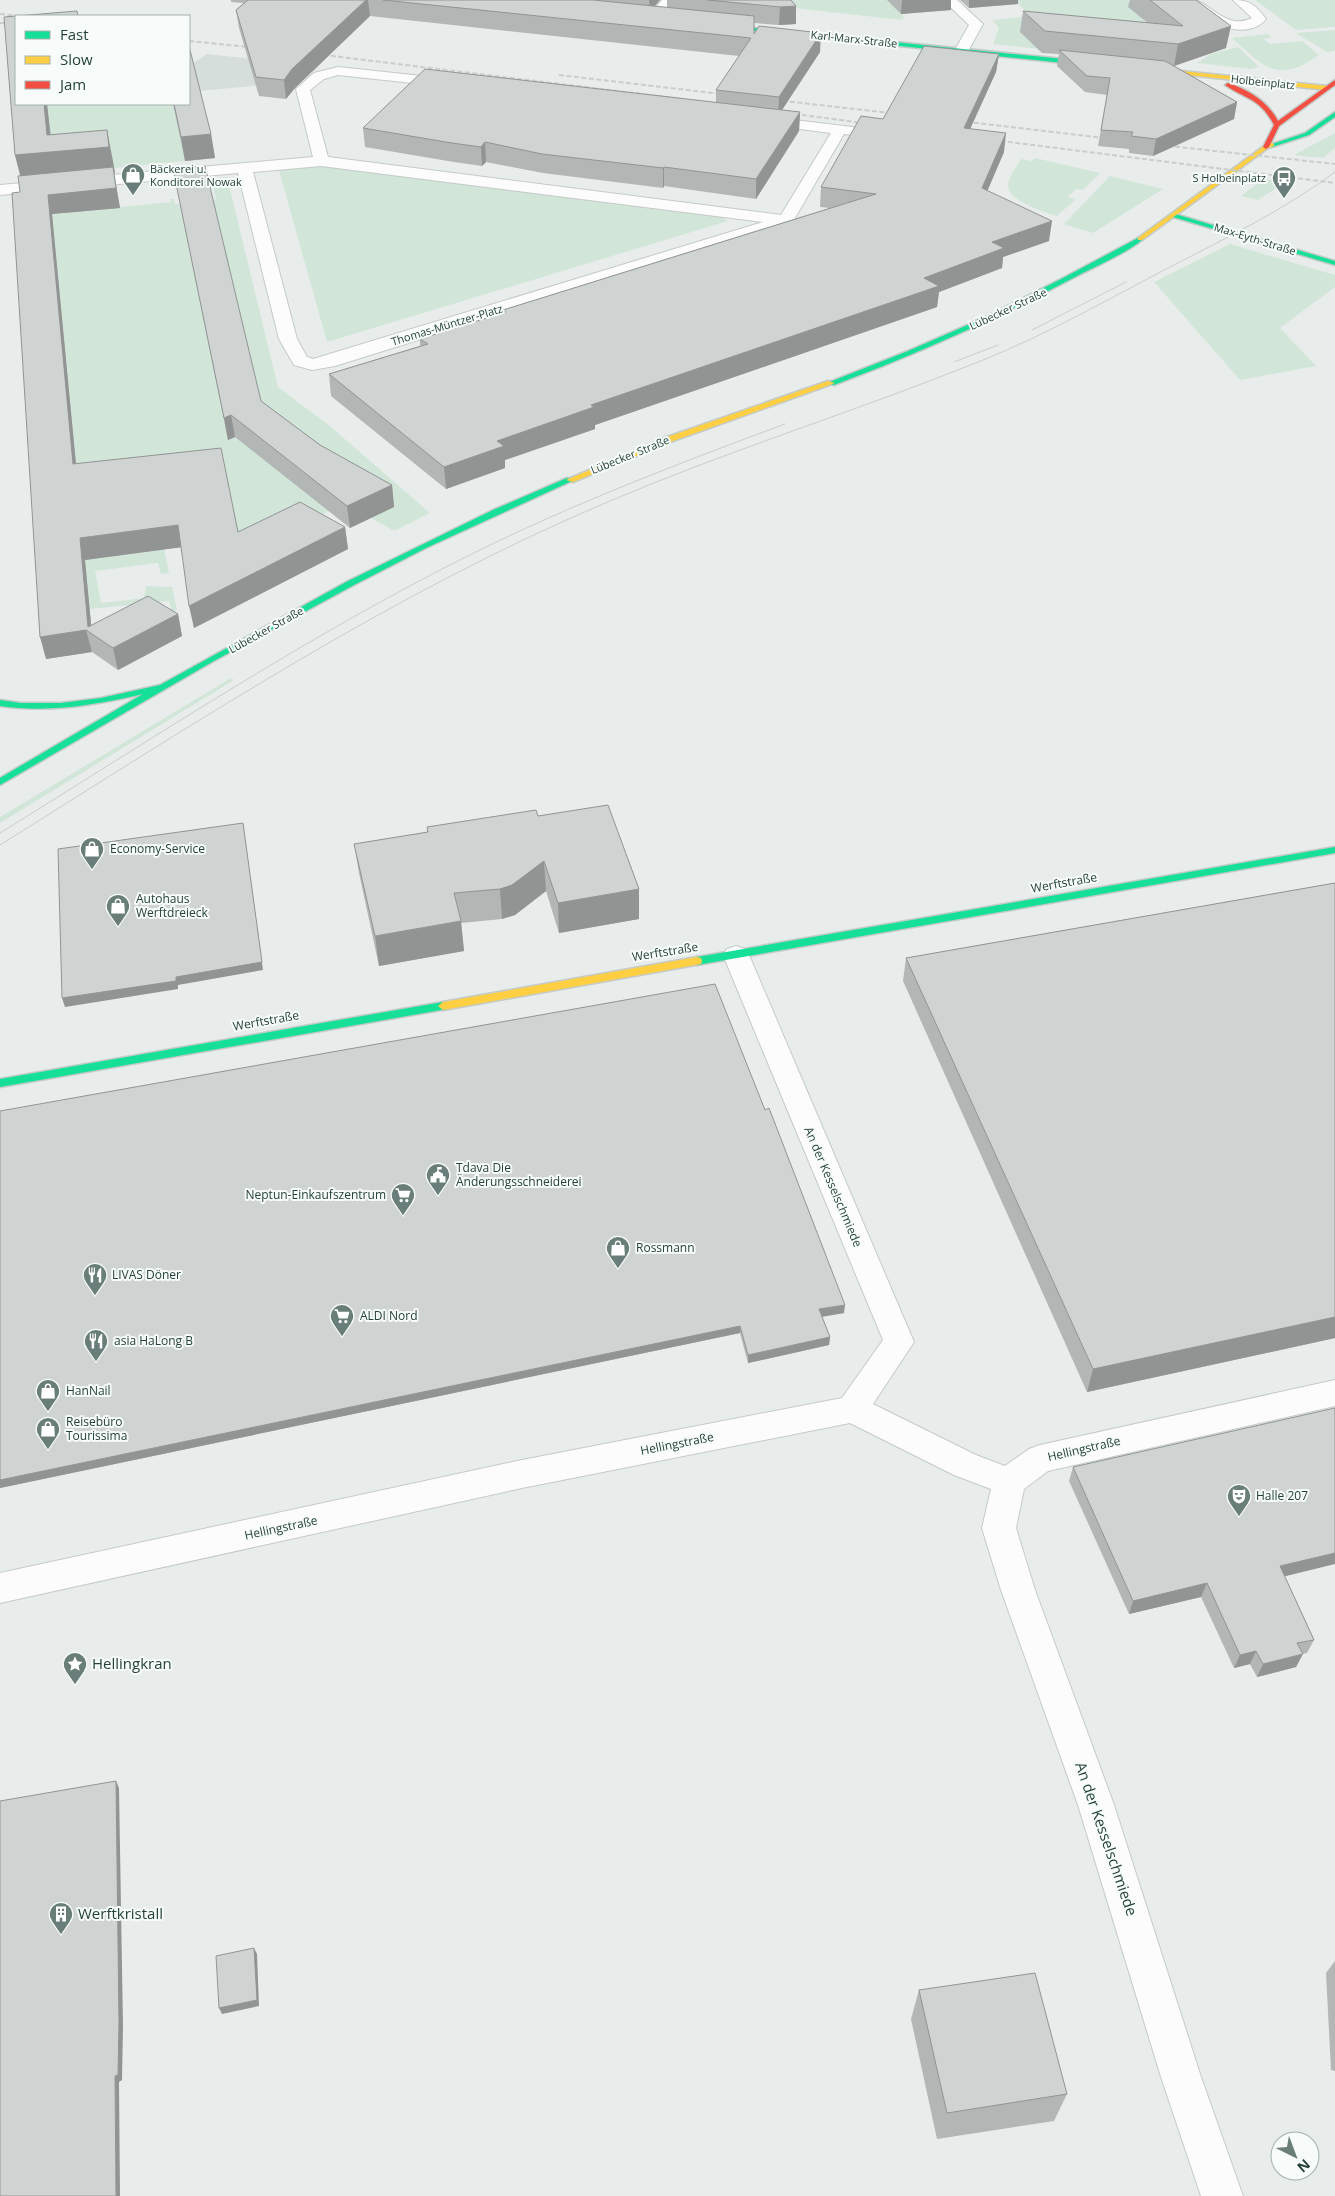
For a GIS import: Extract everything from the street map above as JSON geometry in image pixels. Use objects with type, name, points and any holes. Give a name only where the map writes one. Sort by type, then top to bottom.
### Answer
[{"type":"street","points":[[649,18],[669,0]]},
{"type":"street","points":[[949,0],[976,24],[962,50]]},
{"type":"street","points":[[1189,0],[1213,18],[1223,22],[1246,24],[1258,19],[1255,13],[1239,0]]},
{"type":"street","points":[[649,18],[673,20]]},
{"type":"street","name":"Karl-Marx-Straße","points":[[702,23],[1104,65]]},
{"type":"street","points":[[1142,69],[1200,75],[1237,88],[1256,98],[1270,110],[1277,125]]},
{"type":"street","points":[[321,161],[302,89],[319,76],[338,71],[467,85]]},
{"type":"street","name":"Holbeinplatz","points":[[1200,75],[1332,87]]},
{"type":"street","name":"Lübecker Straße","points":[[1266,147],[1277,125],[1332,87]]},
{"type":"street","name":"Lübecker Straße","points":[[0,782],[162,687],[373,572],[515,503],[670,439],[866,371],[918,350],[1066,281],[1175,216],[1266,147],[1307,134],[1335,114]]},
{"type":"street","points":[[742,118],[857,132]]},
{"type":"street","points":[[0,190],[321,161],[786,220],[840,129]]},
{"type":"street","name":"Thomas-Müntzer-Platz","points":[[244,167],[288,339],[300,361],[312,365],[338,359],[786,220]]},
{"type":"street","name":"Max-Eyth-Straße","points":[[1175,216],[1335,263]]},
{"type":"street","points":[[0,703],[16,707],[49,710],[162,687]]},
{"type":"street","name":"Werftstraße","points":[[2,1081],[1334,852]]},
{"type":"street","name":"An der Kesselschmiede","points":[[736,955],[899,1342],[852,1409]]},
{"type":"street","name":"Hellingstraße","points":[[1009,1482],[1040,1459],[1335,1393]]},
{"type":"street","points":[[852,1409],[965,1465],[1009,1482]]},
{"type":"street","name":"Hellingstraße","points":[[0,1588],[522,1474],[852,1409]]},
{"type":"street","name":"An der Kesselschmiede","points":[[1009,1482],[999,1528],[1012,1572],[1096,1805],[1181,2077],[1222,2196]]},
{"type":"shaded area","points":[[207,54],[320,65],[315,71],[282,77],[284,83],[199,91],[190,65]]},
{"type":"green space","points":[[720,0],[891,0],[904,17],[902,20]]},
{"type":"green space","points":[[1014,0],[1130,0],[1190,43],[1058,51],[993,44],[999,28],[992,20],[1031,16]]},
{"type":"green space","points":[[1255,0],[1335,0],[1335,27],[1296,30]]},
{"type":"green space","points":[[1335,30],[1335,51],[1327,52],[1296,33]]},
{"type":"green space","points":[[1267,34],[1272,37],[1263,39],[1270,44],[1302,41],[1319,55],[1292,69],[1281,70],[1262,64],[1232,38]]},
{"type":"green space","points":[[1238,47],[1259,67],[1251,69],[1197,63],[1211,54]]},
{"type":"green space","points":[[47,105],[173,105],[185,161],[114,168],[112,156],[53,161]]},
{"type":"green space","points":[[1335,133],[1335,148],[1323,158],[1294,155]]},
{"type":"green space","points":[[1035,158],[1100,173],[1083,190],[1076,189],[1068,197],[1076,199],[1057,216],[1027,205],[1013,196],[1009,190],[1010,178],[1021,159],[1032,161]]},
{"type":"green space","points":[[311,163],[714,213],[728,221],[327,342],[278,167]]},
{"type":"green space","points":[[1110,176],[1163,189],[1093,233],[1064,224]]},
{"type":"green space","points":[[227,177],[278,387],[331,427],[430,513],[394,531],[371,518],[394,506],[262,417],[212,200],[216,199],[213,185],[194,187],[194,180]]},
{"type":"green space","points":[[1263,179],[1293,182],[1279,186],[1258,200],[1241,196]]},
{"type":"green space","points":[[170,199],[174,199],[175,204],[180,204],[225,426],[337,507],[272,539],[230,568],[224,470],[164,549],[169,573],[161,574],[158,563],[95,571],[101,603],[144,598],[146,586],[172,587],[177,610],[172,611],[169,601],[90,609],[52,214],[171,202]]},
{"type":"green space","points":[[1230,244],[1335,275],[1335,287],[1280,328],[1316,366],[1240,380],[1154,282]]},
{"type":"green space","points":[[231,678],[234,680],[0,823],[0,817]]},
{"type":"building","points":[[248,0],[366,0],[292,69],[284,80],[256,77],[236,10]]},
{"type":"building","points":[[383,0],[593,0],[754,16],[754,34],[759,26],[821,33],[779,97],[716,90],[751,38]]},
{"type":"building","points":[[708,0],[791,0],[796,6],[780,7]]},
{"type":"building","points":[[1150,0],[1196,0],[1231,26],[1178,44],[1045,31],[1023,11],[1183,26]]},
{"type":"building","points":[[77,11],[78,15],[28,15]]},
{"type":"building","points":[[15,16],[15,105],[44,105],[47,135],[107,130],[109,147],[15,155],[4,17]]},
{"type":"building","points":[[924,46],[999,54],[964,128],[1006,133],[982,188],[1052,221],[992,242],[1004,248],[924,278],[939,286],[591,405],[594,407],[497,441],[504,446],[444,467],[329,374],[428,344],[420,339],[506,312],[503,310],[876,194],[821,187],[861,116],[883,119]]},
{"type":"building","points":[[190,50],[211,134],[181,137],[174,105],[190,105]]},
{"type":"building","points":[[1059,50],[1165,61],[1237,102],[1156,139],[1131,136],[1133,132],[1101,130],[1110,78],[1087,76]]},
{"type":"building","points":[[425,69],[800,112],[756,179],[542,154],[485,142],[481,147],[363,128]]},
{"type":"building","points":[[205,166],[261,401],[320,445],[392,485],[347,506],[231,415],[224,418],[173,169]]},
{"type":"building","points":[[113,167],[116,188],[48,195],[73,464],[221,448],[238,532],[300,502],[345,527],[189,606],[178,525],[80,538],[88,627],[148,596],[178,614],[113,648],[86,630],[40,637],[12,193],[20,192],[18,176]]},
{"type":"building","points":[[608,805],[639,889],[558,903],[544,861],[512,885],[500,889],[454,893],[461,921],[375,936],[354,844],[428,832],[427,827],[536,810],[538,816]]},
{"type":"building","name":"Autohaus Werftdreieck","points":[[243,823],[262,962],[176,977],[176,981],[62,998],[58,849]]},
{"type":"building","points":[[1335,883],[1335,1317],[1093,1369],[906,958]]},
{"type":"building","name":"Neptun-Einkaufszentrum","points":[[715,984],[765,1110],[769,1108],[845,1305],[819,1309],[830,1337],[748,1355],[740,1326],[0,1480],[0,1111]]},
{"type":"building","name":"Halle 207","points":[[1335,1408],[1335,1553],[1280,1566],[1314,1640],[1297,1643],[1303,1654],[1263,1664],[1256,1651],[1240,1655],[1207,1583],[1133,1601],[1073,1467]]},
{"type":"building","name":"Werftkristall","points":[[116,1781],[119,2022],[118,2075],[115,2076],[116,2196],[0,2196],[0,1801]]},
{"type":"building","points":[[254,1948],[257,2000],[219,2008],[216,1956]]},
{"type":"building","points":[[1035,1973],[1067,2094],[947,2113],[919,1990]]},
{"type":"tram line","points":[[0,845],[298,661],[374,617],[451,576],[530,537],[656,482],[890,396],[1007,350],[1079,315],[1255,222],[1296,199],[1335,172]]},
{"type":"tram line","points":[[1032,330],[1126,282]]},
{"type":"tram line","points":[[954,362],[998,345]]},
{"type":"tram line","points":[[0,833],[275,663],[387,598],[444,568],[527,528],[655,473],[785,424]]},
{"type":"railway","points":[[0,14],[15,16]]},
{"type":"railway","points":[[0,23],[15,24]]},
{"type":"railway","points":[[190,41],[258,48]]},
{"type":"railway","points":[[316,54],[683,99]]},
{"type":"railway","points":[[559,75],[730,95]]},
{"type":"railway","points":[[775,100],[899,114]]},
{"type":"railway","points":[[787,113],[871,124]]},
{"type":"railway","points":[[959,121],[1113,139]]},
{"type":"railway","points":[[993,140],[1335,183]]},
{"type":"railway","points":[[1160,145],[1335,164]]},
{"type":"traffic: fast","points":[[717,25],[1094,64]]},
{"type":"traffic: fast","points":[[1272,145],[1307,134],[1335,114]]},
{"type":"traffic: fast","points":[[1175,216],[1335,263]]},
{"type":"traffic: fast","points":[[831,383],[950,336],[1065,280],[1140,239]]},
{"type":"traffic: fast","points":[[0,782],[209,660],[351,583],[423,546],[570,480]]},
{"type":"traffic: fast","points":[[0,703],[41,707],[61,706],[101,701],[162,687]]},
{"type":"traffic: fast","points":[[697,961],[1335,850]]},
{"type":"traffic: fast","points":[[0,1083],[443,1006]]},
{"type":"traffic: slow","points":[[1152,70],[1327,88]]},
{"type":"traffic: slow","points":[[1140,239],[1266,147],[1272,145]]},
{"type":"traffic: slow","points":[[570,480],[670,439],[831,383]]},
{"type":"traffic: slow","points":[[443,1006],[697,961]]},
{"type":"traffic: jam","points":[[1266,147],[1277,125],[1335,82]]},
{"type":"traffic: jam","points":[[1228,85],[1257,100],[1273,117],[1277,125]]},
{"type":"place","name":"Bäckerei u. Konditorei Nowak","points":[[133,196]]},
{"type":"place","name":"S Holbeinplatz","points":[[1284,199]]},
{"type":"place","name":"Economy-Service","points":[[92,870]]},
{"type":"place","name":"Autohaus Werftdreieck","points":[[118,927]]},
{"type":"place","name":"Tdava Die Änderungsschneiderei","points":[[438,1196]]},
{"type":"place","name":"Neptun-Einkaufszentrum","points":[[403,1216]]},
{"type":"place","name":"Rossmann","points":[[618,1269]]},
{"type":"place","name":"LIVAS Döner","points":[[95,1296]]},
{"type":"place","name":"ALDI Nord","points":[[342,1337]]},
{"type":"place","name":"asia HaLong B","points":[[96,1362]]},
{"type":"place","name":"HanNail","points":[[48,1412]]},
{"type":"place","name":"Reisebüro Tourissima","points":[[48,1450]]},
{"type":"place","name":"Halle 207","points":[[1239,1517]]},
{"type":"place","name":"Hellingkran","points":[[75,1685]]},
{"type":"place","name":"Werftkristall","points":[[61,1935]]}]
